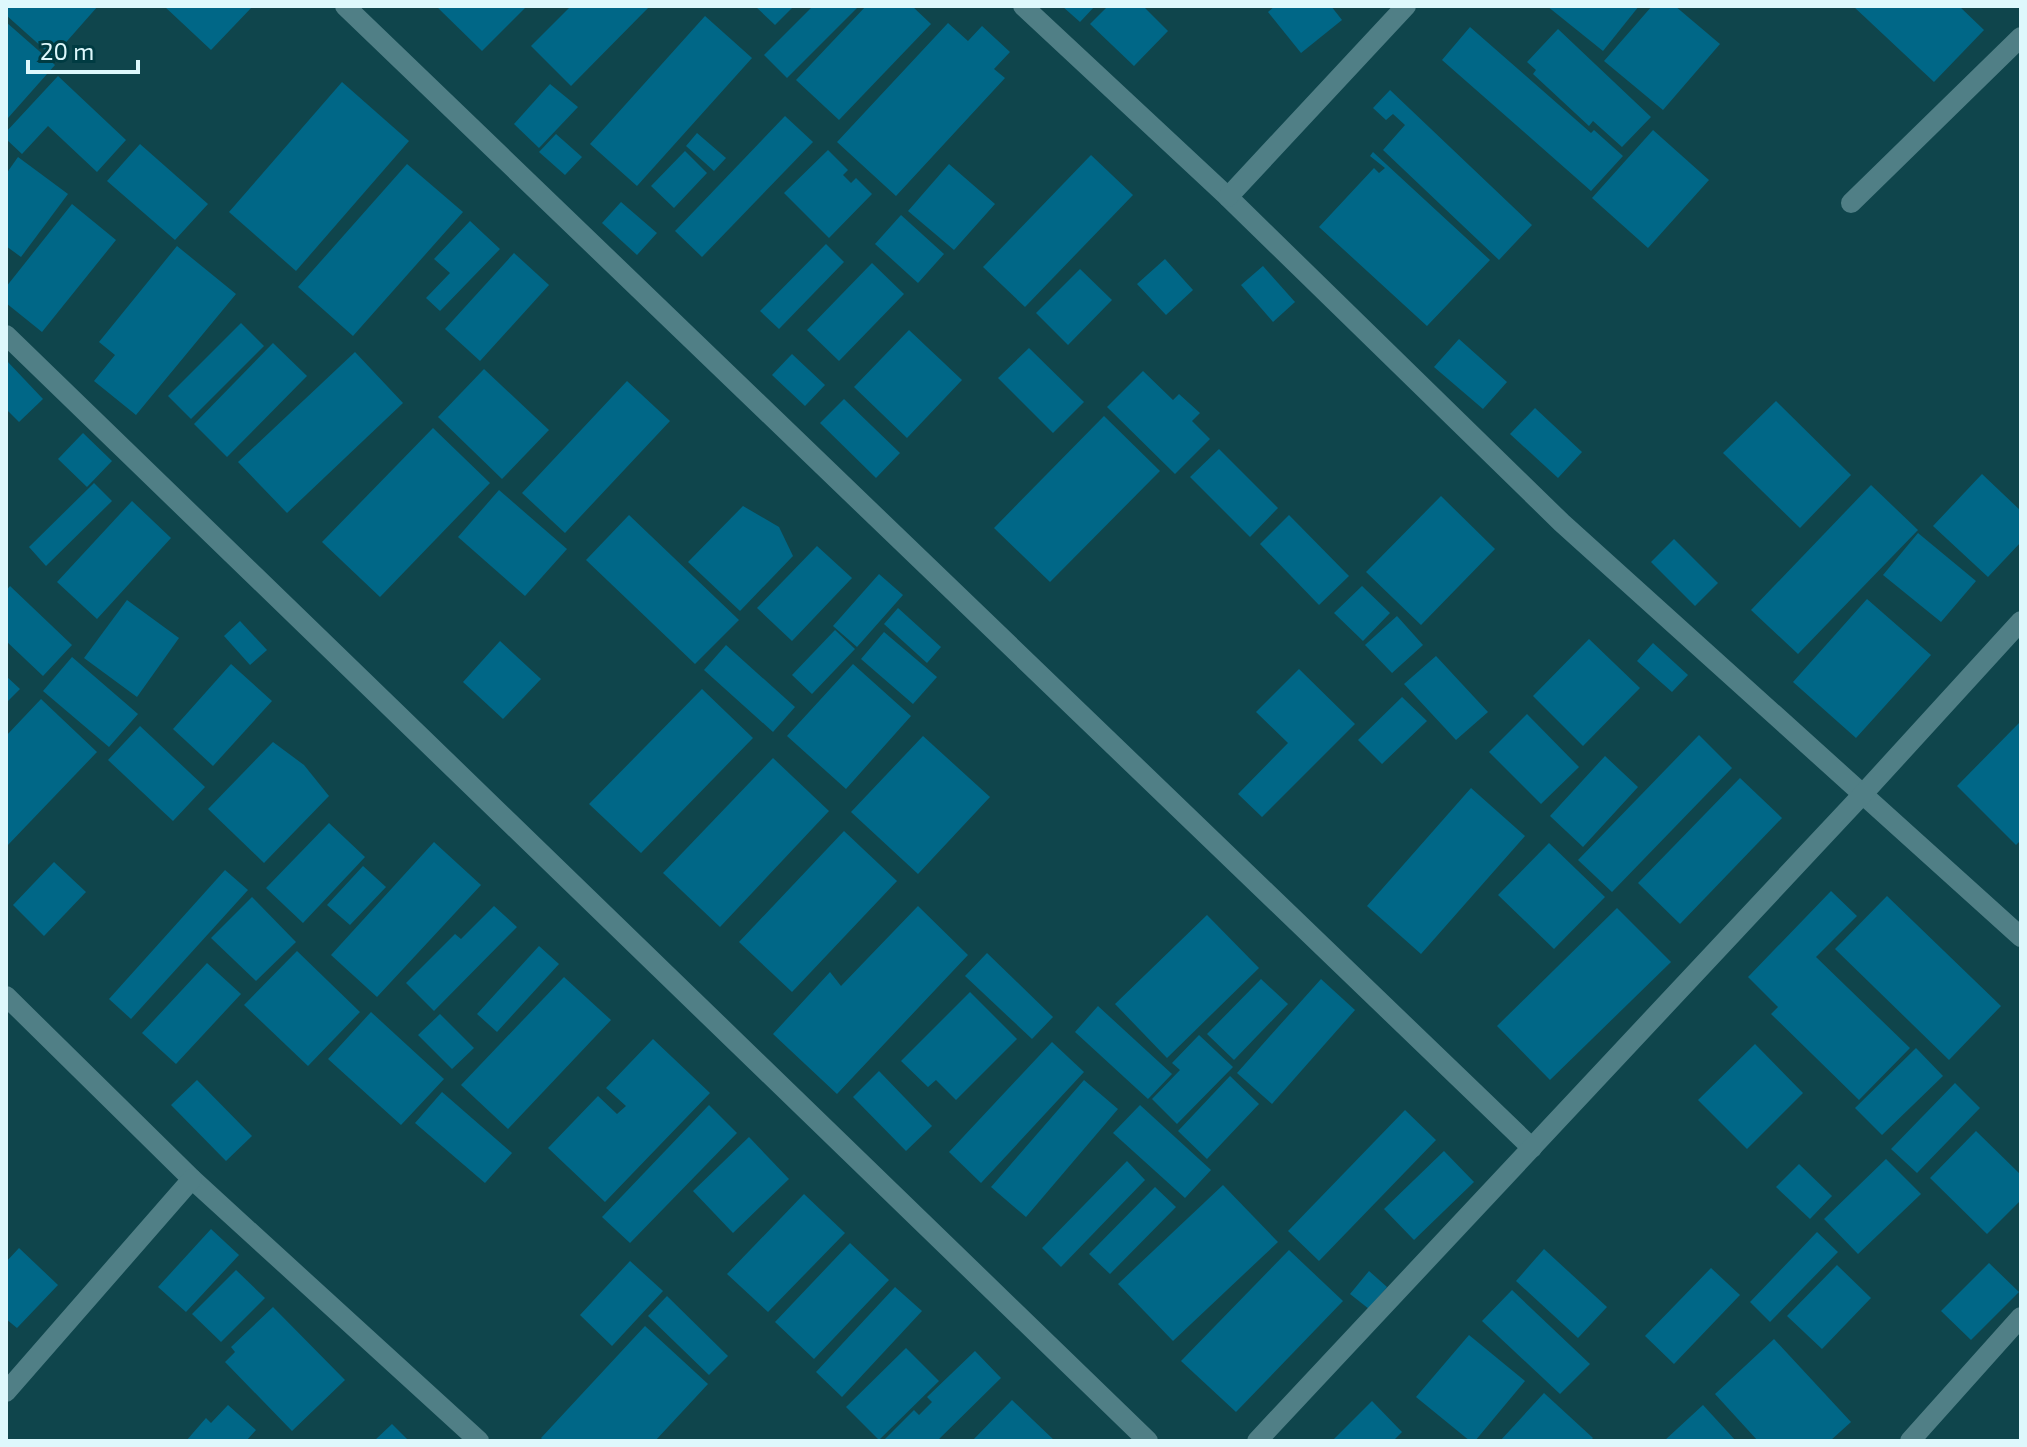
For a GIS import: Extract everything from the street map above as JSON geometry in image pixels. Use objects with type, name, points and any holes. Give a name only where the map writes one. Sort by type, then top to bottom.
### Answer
[{"type":"street","points":[[345,6],[1532,1148]]},
{"type":"street","points":[[1023,6],[1228,197],[1562,523],[2021,937]]},
{"type":"street","points":[[1228,197],[1406,6]]},
{"type":"street","points":[[1851,203],[2021,37]]},
{"type":"street","points":[[6,335],[1148,1441]]},
{"type":"street","points":[[1257,1441],[2021,621]]},
{"type":"street","points":[[6,996],[192,1179],[479,1441]]},
{"type":"street","points":[[6,1392],[192,1179]]},
{"type":"street","points":[[1910,1441],[2021,1317]]},
{"type":"building","points":[[6,6],[98,6],[53,57],[6,15]]},
{"type":"building","points":[[164,6],[253,6],[211,50]]},
{"type":"building","points":[[436,6],[527,6],[482,51]]},
{"type":"building","points":[[571,6],[650,6],[571,86],[531,46]]},
{"type":"building","points":[[755,6],[794,6],[775,25]]},
{"type":"building","points":[[813,6],[859,6],[787,78],[764,55]]},
{"type":"building","points":[[866,6],[912,6],[931,24],[839,120],[796,80]]},
{"type":"building","points":[[1062,6],[1095,6],[1080,22]]},
{"type":"building","points":[[1108,6],[1143,6],[1168,31],[1134,66],[1090,24]]},
{"type":"building","points":[[1275,6],[1331,6],[1342,20],[1301,53],[1268,12]]},
{"type":"building","points":[[1547,6],[1639,6],[1603,51]]},
{"type":"building","points":[[1652,6],[1675,6],[1720,44],[1663,110],[1604,61]]},
{"type":"building","points":[[1853,6],[1959,6],[1984,30],[1934,82]]},
{"type":"building","points":[[705,16],[752,58],[637,186],[590,144]]},
{"type":"building","points":[[6,22],[55,65],[8,118],[6,117]]},
{"type":"building","points":[[948,23],[968,41],[982,26],[1010,52],[994,69],[1005,78],[896,196],[837,142]]},
{"type":"building","points":[[1470,27],[1591,133],[1594,130],[1623,156],[1591,191],[1442,60]]},
{"type":"building","points":[[1558,29],[1651,117],[1622,147],[1593,121],[1589,126],[1533,74],[1536,70],[1527,62]]},
{"type":"building","points":[[58,76],[126,140],[97,172],[48,126],[22,154],[6,139],[6,132]]},
{"type":"building","points":[[342,82],[409,141],[296,271],[229,212]]},
{"type":"building","points":[[550,84],[578,107],[539,148],[514,124]]},
{"type":"building","points":[[1390,90],[1532,225],[1499,260],[1383,150],[1405,125],[1393,114],[1386,120],[1373,108]]},
{"type":"building","points":[[785,116],[813,142],[702,257],[675,231]]},
{"type":"building","points":[[1653,130],[1709,180],[1648,248],[1592,198]]},
{"type":"building","points":[[697,133],[726,158],[714,171],[686,146]]},
{"type":"building","points":[[556,134],[582,157],[565,175],[539,152]]},
{"type":"building","points":[[140,144],[208,204],[175,240],[107,181]]},
{"type":"building","points":[[828,150],[848,170],[843,175],[851,183],[856,178],[872,194],[829,238],[784,193]]},
{"type":"building","points":[[685,151],[707,173],[674,208],[651,186]]},
{"type":"building","points":[[1373,152],[1490,260],[1427,326],[1319,227],[1374,168],[1379,173],[1385,168],[1370,156]]},
{"type":"building","points":[[1091,155],[1133,195],[1025,307],[983,267]]},
{"type":"building","points":[[18,157],[68,194],[21,257],[6,246],[6,174]]},
{"type":"building","points":[[407,164],[463,212],[353,336],[298,287]]},
{"type":"building","points":[[949,164],[995,204],[954,250],[908,211]]},
{"type":"building","points":[[621,202],[657,233],[637,255],[602,223]]},
{"type":"building","points":[[72,204],[116,240],[42,332],[6,303],[6,287]]},
{"type":"building","points":[[901,215],[944,254],[918,283],[875,244]]},
{"type":"building","points":[[470,221],[500,249],[440,311],[426,298],[450,273],[434,259]]},
{"type":"building","points":[[826,244],[844,262],[779,329],[760,311]]},
{"type":"building","points":[[177,246],[236,294],[136,415],[94,381],[115,355],[99,342]]},
{"type":"building","points":[[514,253],[549,285],[480,361],[445,329]]},
{"type":"building","points":[[1165,259],[1193,290],[1166,315],[1137,284]]},
{"type":"building","points":[[872,263],[904,294],[839,361],[807,330]]},
{"type":"building","points":[[1263,266],[1295,302],[1273,322],[1241,285]]},
{"type":"building","points":[[1080,269],[1112,300],[1068,345],[1036,313]]},
{"type":"building","points":[[241,323],[264,346],[191,419],[168,396]]},
{"type":"building","points":[[909,330],[962,380],[907,438],[854,387]]},
{"type":"building","points":[[1459,339],[1507,382],[1483,409],[1434,367]]},
{"type":"building","points":[[273,343],[307,376],[227,457],[194,424]]},
{"type":"building","points":[[1029,348],[1084,402],[1053,433],[998,378]]},
{"type":"building","points":[[355,352],[403,403],[287,513],[238,462]]},
{"type":"building","points":[[792,354],[825,385],[805,406],[772,375]]},
{"type":"building","points":[[6,360],[43,399],[19,422],[6,409]]},
{"type":"building","points":[[484,369],[549,430],[502,479],[438,417]]},
{"type":"building","points":[[1143,371],[1173,400],[1179,394],[1200,413],[1192,421],[1210,439],[1175,474],[1107,407]]},
{"type":"building","points":[[627,381],[670,421],[565,533],[522,493]]},
{"type":"building","points":[[844,399],[900,453],[876,478],[820,423]]},
{"type":"building","points":[[1776,401],[1851,475],[1800,528],[1723,453]]},
{"type":"building","points":[[1535,408],[1582,452],[1558,478],[1510,434]]},
{"type":"building","points":[[1104,416],[1160,471],[1050,582],[994,528]]},
{"type":"building","points":[[433,428],[490,483],[380,597],[322,542]]},
{"type":"building","points":[[83,433],[112,461],[87,487],[58,459]]},
{"type":"building","points":[[1219,449],[1278,508],[1250,537],[1190,477]]},
{"type":"building","points":[[1982,474],[2021,511],[2021,542],[1988,577],[1933,526]]},
{"type":"building","points":[[94,483],[112,501],[46,566],[29,547]]},
{"type":"building","points":[[1871,485],[1918,530],[1798,654],[1751,610]]},
{"type":"building","points":[[499,490],[567,549],[525,596],[458,537]]},
{"type":"building","points":[[1441,496],[1495,549],[1421,625],[1366,572]]},
{"type":"building","points":[[132,501],[171,538],[97,619],[57,582]]},
{"type":"building","points":[[743,506],[779,527],[793,556],[740,611],[688,562]]},
{"type":"building","points":[[629,515],[739,620],[695,664],[586,560]]},
{"type":"building","points":[[1289,515],[1349,576],[1319,605],[1260,544]]},
{"type":"building","points":[[1918,533],[1976,581],[1941,622],[1883,575]]},
{"type":"building","points":[[1674,539],[1718,583],[1695,606],[1651,562]]},
{"type":"building","points":[[817,546],[852,578],[792,641],[757,608]]},
{"type":"building","points":[[879,574],[903,595],[857,647],[833,626]]},
{"type":"building","points":[[10,586],[72,645],[43,676],[6,641],[6,591]]},
{"type":"building","points":[[1362,586],[1390,613],[1363,641],[1334,613]]},
{"type":"building","points":[[1867,599],[1931,655],[1856,738],[1793,682]]},
{"type":"building","points":[[127,600],[179,638],[137,697],[84,658]]},
{"type":"building","points":[[898,608],[941,647],[927,663],[884,624]]},
{"type":"building","points":[[1397,616],[1423,645],[1392,673],[1365,645]]},
{"type":"building","points":[[240,621],[267,650],[250,665],[224,636]]},
{"type":"building","points":[[835,630],[855,649],[812,694],[792,675]]},
{"type":"building","points":[[884,632],[937,677],[913,704],[861,659]]},
{"type":"building","points":[[1589,639],[1640,688],[1583,746],[1533,696]]},
{"type":"building","points":[[500,641],[541,679],[503,719],[463,682]]},
{"type":"building","points":[[1653,643],[1688,675],[1672,692],[1637,661]]},
{"type":"building","points":[[726,645],[795,707],[773,732],[704,670]]},
{"type":"building","points":[[1436,656],[1488,712],[1456,740],[1404,684]]},
{"type":"building","points":[[72,657],[138,714],[109,747],[43,691]]},
{"type":"building","points":[[231,664],[272,701],[213,766],[173,729]]},
{"type":"building","points":[[853,664],[911,716],[846,789],[787,736]]},
{"type":"building","points":[[1299,669],[1355,724],[1262,817],[1238,794],[1288,743],[1256,712]]},
{"type":"building","points":[[6,676],[20,689],[6,703]]},
{"type":"building","points":[[702,689],[753,738],[641,853],[589,804]]},
{"type":"building","points":[[1402,697],[1427,721],[1382,764],[1358,740]]},
{"type":"building","points":[[41,699],[97,752],[6,847],[6,736]]},
{"type":"building","points":[[1527,714],[1579,767],[1541,804],[1489,752]]},
{"type":"building","points":[[2021,721],[2021,840],[2016,845],[1957,786]]},
{"type":"building","points":[[140,726],[205,787],[173,821],[108,760]]},
{"type":"building","points":[[1699,735],[1732,768],[1612,892],[1578,860]]},
{"type":"building","points":[[923,736],[990,797],[918,874],[851,812]]},
{"type":"building","points":[[273,742],[304,765],[329,796],[264,863],[208,809]]},
{"type":"building","points":[[1605,756],[1638,787],[1583,847],[1550,816]]},
{"type":"building","points":[[773,758],[829,811],[720,927],[663,873]]},
{"type":"building","points":[[1740,778],[1782,818],[1680,924],[1638,883]]},
{"type":"building","points":[[1471,788],[1525,836],[1421,954],[1367,906]]},
{"type":"building","points":[[329,823],[365,857],[303,923],[266,888]]},
{"type":"building","points":[[844,831],[897,881],[792,992],[739,942]]},
{"type":"building","points":[[434,842],[481,885],[377,997],[331,955]]},
{"type":"building","points":[[1549,843],[1605,897],[1554,949],[1498,895]]},
{"type":"building","points":[[54,862],[86,892],[44,936],[13,905]]},
{"type":"building","points":[[363,866],[386,887],[350,925],[327,905]]},
{"type":"building","points":[[225,870],[248,890],[131,1019],[109,999]]},
{"type":"building","points":[[1831,891],[1857,916],[1816,957],[1910,1048],[1859,1100],[1771,1014],[1778,1007],[1748,977]]},
{"type":"building","points":[[1887,896],[2001,1006],[1949,1060],[1835,949]]},
{"type":"building","points":[[252,897],[296,942],[256,981],[211,938]]},
{"type":"building","points":[[494,906],[517,927],[434,1011],[406,983],[455,934],[461,939]]},
{"type":"building","points":[[918,906],[968,955],[837,1094],[773,1034],[830,972],[841,986]]},
{"type":"building","points":[[1617,908],[1671,962],[1550,1080],[1497,1026]]},
{"type":"building","points":[[1207,915],[1259,968],[1167,1058],[1115,1004]]},
{"type":"building","points":[[539,946],[559,964],[497,1032],[477,1014]]},
{"type":"building","points":[[297,951],[360,1012],[308,1066],[244,1005]]},
{"type":"building","points":[[987,953],[1053,1017],[1032,1039],[965,976]]},
{"type":"building","points":[[207,963],[241,994],[176,1064],[142,1033]]},
{"type":"building","points":[[564,977],[611,1020],[508,1129],[461,1085]]},
{"type":"building","points":[[1261,979],[1288,1004],[1234,1060],[1207,1034]]},
{"type":"building","points":[[1321,979],[1355,1010],[1272,1104],[1237,1073]]},
{"type":"building","points":[[970,992],[1017,1039],[956,1100],[936,1080],[928,1087],[901,1061]]},
{"type":"building","points":[[1098,1006],[1172,1074],[1148,1099],[1075,1032]]},
{"type":"building","points":[[371,1012],[444,1079],[401,1125],[328,1059]]},
{"type":"building","points":[[440,1014],[474,1048],[452,1069],[418,1035]]},
{"type":"building","points":[[1199,1035],[1233,1067],[1177,1124],[1152,1099],[1180,1070],[1172,1063]]},
{"type":"building","points":[[653,1039],[710,1093],[605,1202],[548,1148],[598,1096],[617,1114],[626,1106],[606,1088]]},
{"type":"building","points":[[1052,1042],[1084,1072],[981,1183],[949,1152]]},
{"type":"building","points":[[1755,1044],[1803,1093],[1747,1149],[1698,1100]]},
{"type":"building","points":[[1916,1048],[1943,1076],[1882,1135],[1855,1108]]},
{"type":"building","points":[[879,1071],[932,1126],[906,1151],[853,1097]]},
{"type":"building","points":[[1230,1076],[1259,1104],[1207,1159],[1178,1131]]},
{"type":"building","points":[[197,1080],[252,1136],[226,1161],[171,1105]]},
{"type":"building","points":[[1084,1080],[1118,1109],[1026,1217],[991,1187]]},
{"type":"building","points":[[1955,1083],[1980,1108],[1917,1173],[1891,1149]]},
{"type":"building","points":[[442,1092],[512,1153],[485,1183],[415,1123]]},
{"type":"building","points":[[709,1105],[737,1133],[630,1243],[602,1217]]},
{"type":"building","points":[[1140,1105],[1211,1170],[1185,1198],[1113,1133]]},
{"type":"building","points":[[1405,1110],[1436,1140],[1319,1261],[1288,1231]]},
{"type":"building","points":[[1976,1131],[2021,1175],[2021,1200],[1987,1234],[1930,1178]]},
{"type":"building","points":[[749,1137],[789,1179],[733,1233],[693,1191]]},
{"type":"building","points":[[1444,1151],[1474,1182],[1414,1240],[1384,1209]]},
{"type":"building","points":[[1886,1159],[1921,1194],[1858,1254],[1824,1219]]},
{"type":"building","points":[[1127,1161],[1145,1180],[1061,1267],[1042,1248]]},
{"type":"building","points":[[1799,1164],[1832,1196],[1810,1219],[1776,1187]]},
{"type":"building","points":[[1223,1185],[1278,1242],[1173,1341],[1118,1284]]},
{"type":"building","points":[[1155,1187],[1176,1207],[1110,1274],[1089,1254]]},
{"type":"building","points":[[804,1194],[845,1233],[768,1312],[727,1274]]},
{"type":"building","points":[[211,1229],[239,1255],[186,1312],[158,1287]]},
{"type":"building","points":[[1817,1232],[1838,1252],[1770,1322],[1750,1302]]},
{"type":"building","points":[[850,1243],[889,1280],[814,1359],[775,1322]]},
{"type":"building","points":[[19,1248],[58,1285],[17,1328],[6,1319],[6,1262]]},
{"type":"building","points":[[1544,1249],[1607,1307],[1578,1338],[1516,1281]]},
{"type":"building","points":[[1289,1250],[1343,1301],[1236,1412],[1181,1361]]},
{"type":"building","points":[[630,1261],[663,1291],[612,1346],[580,1315]]},
{"type":"building","points":[[1989,1263],[2019,1292],[1971,1340],[1941,1311]]},
{"type":"building","points":[[1837,1265],[1871,1298],[1822,1349],[1787,1316]]},
{"type":"building","points":[[1711,1268],[1740,1295],[1674,1364],[1645,1336]]},
{"type":"building","points":[[236,1270],[265,1298],[221,1342],[192,1314]]},
{"type":"building","points":[[1369,1271],[1387,1287],[1369,1309],[1350,1294]]},
{"type":"building","points":[[895,1287],[922,1311],[842,1397],[816,1372]]},
{"type":"building","points":[[1512,1290],[1590,1364],[1560,1394],[1482,1321]]},
{"type":"building","points":[[667,1296],[728,1356],[709,1375],[648,1316]]},
{"type":"building","points":[[273,1307],[345,1380],[292,1431],[225,1362],[235,1352],[231,1347]]},
{"type":"building","points":[[645,1326],[708,1384],[655,1441],[544,1441],[541,1438]]},
{"type":"building","points":[[1469,1335],[1525,1381],[1475,1441],[1470,1441],[1416,1397]]},
{"type":"building","points":[[1774,1339],[1851,1422],[1830,1441],[1758,1441],[1715,1394]]},
{"type":"building","points":[[906,1348],[939,1381],[879,1440],[846,1407]]},
{"type":"building","points":[[975,1351],[1001,1378],[937,1441],[883,1441],[914,1410],[919,1415],[932,1402],[927,1397]]},
{"type":"building","points":[[1544,1393],[1593,1438],[1590,1441],[1500,1441]]},
{"type":"building","points":[[1012,1400],[1055,1441],[972,1441]]},
{"type":"building","points":[[1372,1401],[1402,1432],[1393,1441],[1332,1441]]},
{"type":"building","points":[[228,1405],[256,1430],[246,1441],[186,1441],[206,1418],[211,1423]]},
{"type":"building","points":[[1703,1405],[1736,1441],[1664,1441]]},
{"type":"building","points":[[392,1424],[409,1441],[374,1441]]}]
